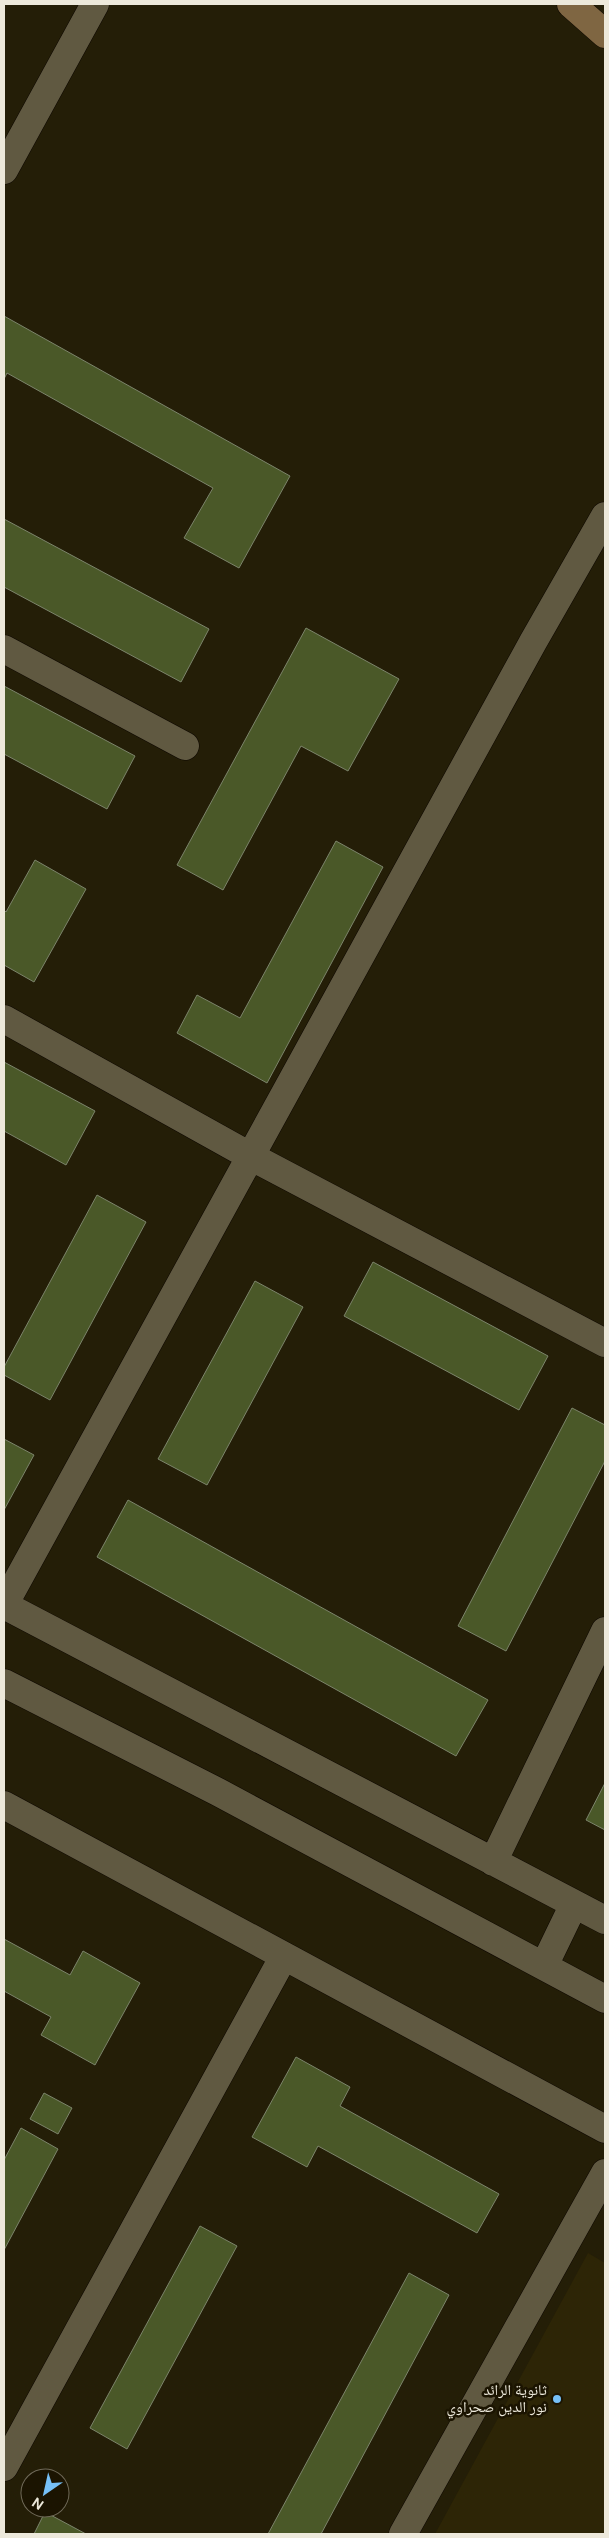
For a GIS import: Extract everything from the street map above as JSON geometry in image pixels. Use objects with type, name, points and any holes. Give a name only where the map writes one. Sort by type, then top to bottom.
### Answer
[{"type":"street","points":[[4,170],[95,4]]},
{"type":"street","points":[[571,4],[605,34]]},
{"type":"street","points":[[605,516],[528,650],[4,1605],[605,1920]]},
{"type":"street","points":[[4,649],[185,746]]},
{"type":"street","points":[[4,1019],[250,1156],[605,1343]]},
{"type":"street","points":[[493,1862],[605,1631]]},
{"type":"street","points":[[6,1690],[218,1792],[605,1999]]},
{"type":"street","points":[[4,1806],[605,2129]]},
{"type":"street","points":[[544,1966],[574,1904]]},
{"type":"street","points":[[4,2467],[284,1956]]},
{"type":"street","points":[[403,2534],[605,2173]]},
{"type":"shaded area","name":"ثانوية الرائد نور الدين صحراوي","points":[[588,2253],[605,2263],[605,2534],[435,2534]]},
{"type":"building","points":[[4,316],[290,476],[239,568],[184,538],[213,488],[7,373],[4,379]]},
{"type":"building","points":[[4,519],[209,629],[181,682],[4,587]]},
{"type":"building","points":[[306,628],[399,679],[348,771],[301,746],[223,890],[177,865]]},
{"type":"building","points":[[4,686],[135,756],[107,809],[4,754]]},
{"type":"building","points":[[336,841],[383,867],[267,1083],[177,1033],[197,995],[240,1018]]},
{"type":"building","points":[[35,860],[86,889],[34,982],[4,965],[4,910],[6,912]]},
{"type":"building","points":[[4,1062],[95,1111],[66,1165],[4,1131]]},
{"type":"building","points":[[97,1195],[146,1222],[50,1400],[4,1375],[4,1367]]},
{"type":"building","points":[[373,1262],[548,1356],[519,1410],[344,1316]]},
{"type":"building","points":[[255,1281],[303,1307],[207,1485],[158,1459]]},
{"type":"building","points":[[572,1408],[605,1425],[605,1461],[506,1651],[458,1626]]},
{"type":"building","points":[[4,1439],[34,1455],[4,1510]]},
{"type":"building","points":[[128,1500],[488,1700],[456,1756],[97,1557]]},
{"type":"building","points":[[605,1783],[605,1830],[586,1820]]},
{"type":"building","points":[[4,1939],[70,1975],[83,1951],[140,1983],[95,2065],[41,2035],[51,2017],[4,1991]]},
{"type":"building","points":[[296,2057],[350,2087],[340,2106],[499,2194],[477,2233],[318,2146],[307,2167],[252,2137]]},
{"type":"building","points":[[44,2093],[72,2108],[58,2134],[30,2119]]},
{"type":"building","points":[[21,2128],[58,2149],[4,2250],[4,2160]]},
{"type":"building","points":[[200,2226],[237,2246],[127,2449],[90,2428]]},
{"type":"building","points":[[409,2273],[449,2295],[321,2534],[268,2534]]},
{"type":"building","points":[[42,2518],[56,2518],[86,2534],[34,2534]]},
{"type":"place","name":"ثانوية الرائد نور الدين صحراوي","points":[[557,2399]]}]
